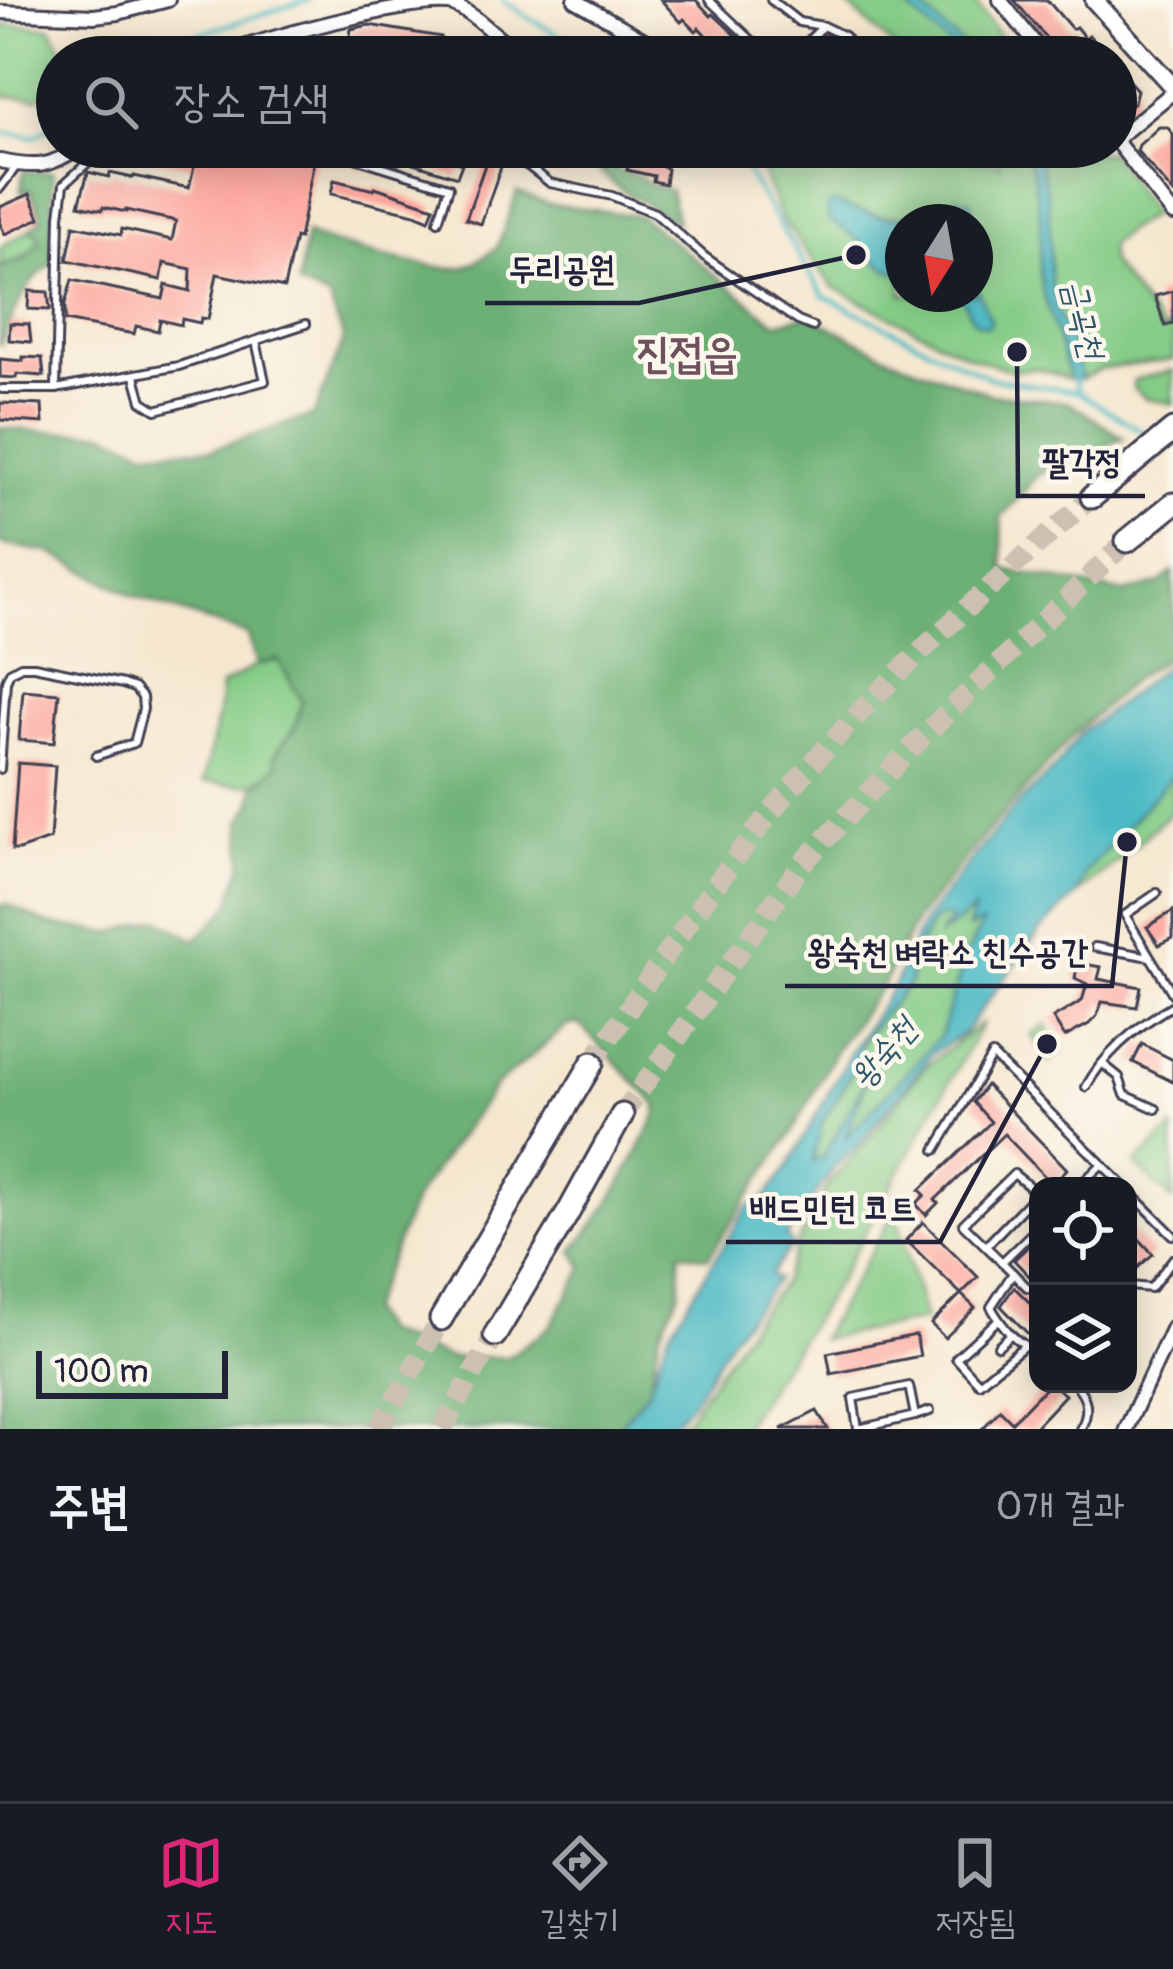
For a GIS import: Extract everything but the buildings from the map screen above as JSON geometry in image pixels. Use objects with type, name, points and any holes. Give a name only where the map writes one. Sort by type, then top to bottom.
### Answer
[{"type":"highway","points":[[1092,497],[1173,430]]},
{"type":"highway","points":[[1127,541],[1173,504]]},
{"type":"highway","points":[[441,1319],[592,1063]]},
{"type":"highway","points":[[495,1334],[622,1115]]},
{"type":"street","points":[[0,12],[41,7],[94,16],[118,6],[169,0]]},
{"type":"street","points":[[575,0],[638,36]]},
{"type":"street","points":[[1000,0],[1029,36]]},
{"type":"street","points":[[1094,0],[1126,36]]},
{"type":"street","points":[[294,36],[379,7],[433,1],[460,8],[494,36]]},
{"type":"street","points":[[1137,48],[1173,89],[1137,121]]},
{"type":"street","points":[[0,161],[36,166]]},
{"type":"street","points":[[1137,167],[1173,214]]},
{"type":"street","points":[[1126,1429],[1173,1327]]},
{"type":"lane","points":[[709,0],[747,36]]},
{"type":"lane","points":[[771,0],[799,22],[844,36]]},
{"type":"lane","points":[[813,36],[823,26]]},
{"type":"lane","points":[[0,188],[18,164]]},
{"type":"lane","points":[[56,389],[60,216],[64,184],[82,168]]},
{"type":"lane","points":[[387,168],[449,187],[438,221]]},
{"type":"lane","points":[[531,168],[550,183],[613,196],[655,212],[705,257],[813,328]]},
{"type":"lane","points":[[2,389],[56,389],[135,376],[306,324]]},
{"type":"lane","points":[[135,376],[142,401],[156,410],[265,381],[256,341]]},
{"type":"lane","points":[[0,769],[6,681],[10,671],[20,666],[123,684],[142,697],[134,743],[96,756]]},
{"type":"lane","points":[[1157,893],[1125,915],[1173,994]]},
{"type":"lane","points":[[1095,946],[1150,957]]},
{"type":"lane","points":[[1086,1087],[1126,1037],[1173,1005]]},
{"type":"lane","points":[[937,1150],[992,1055],[1115,1177]]},
{"type":"lane","points":[[1102,1064],[1119,1078],[1125,1094],[1156,1108]]},
{"type":"lane","points":[[1088,1177],[1102,1164]]},
{"type":"lane","points":[[1029,1187],[1014,1174],[963,1224],[1029,1288]]},
{"type":"lane","points":[[1137,1199],[1173,1235]]},
{"type":"lane","points":[[986,1246],[1029,1202]]},
{"type":"lane","points":[[1002,1262],[1029,1236]]},
{"type":"lane","points":[[1137,1287],[1151,1288],[1173,1258]]},
{"type":"lane","points":[[1012,1273],[991,1307],[1010,1335],[1029,1348]]},
{"type":"lane","points":[[998,1320],[956,1358],[979,1383],[1024,1346]]},
{"type":"lane","points":[[998,1346],[1010,1335]]},
{"type":"lane","points":[[916,1417],[909,1386],[853,1399],[858,1429],[916,1417],[930,1411]]},
{"type":"lane","points":[[1080,1429],[1087,1410],[1084,1393]]},
{"type":"green space","points":[[842,0],[973,0],[1000,36],[882,36]]},
{"type":"green space","points":[[0,25],[51,27],[56,36],[36,36],[36,98],[0,96]]},
{"type":"green space","points":[[598,168],[612,168],[670,190],[677,223],[621,189]]},
{"type":"green space","points":[[760,168],[1120,168],[1153,215],[1109,246],[1111,264],[1163,330],[1173,327],[1173,360],[1101,369],[1082,379],[1036,368],[1014,371],[969,356],[833,287],[782,220]]},
{"type":"green space","points":[[23,171],[53,172],[53,264],[28,288],[0,346],[0,267],[25,260],[39,242],[37,232],[29,230],[42,219],[31,190],[21,191]]},
{"type":"green space","points":[[517,192],[550,204],[640,216],[776,323],[808,315],[894,359],[990,394],[1068,402],[1124,438],[1039,474],[1001,518],[1004,569],[1125,593],[1161,583],[1173,571],[1173,654],[1135,678],[1076,732],[917,918],[884,983],[837,1049],[793,1131],[708,1257],[680,1252],[680,1291],[660,1332],[649,1389],[617,1429],[0,1429],[0,906],[7,904],[48,924],[111,933],[159,919],[195,940],[229,907],[243,861],[241,821],[252,805],[255,785],[276,766],[275,754],[295,727],[302,701],[278,660],[257,665],[248,635],[132,595],[49,552],[0,544],[0,428],[104,432],[146,450],[213,449],[314,415],[344,339],[329,299],[298,285],[306,234],[385,257],[451,268],[468,266],[497,248]],"holes":[[[578,1023],[657,1105],[657,1114],[620,1186],[573,1251],[584,1268],[550,1327],[508,1357],[449,1358],[382,1332],[368,1311],[416,1196],[495,1086],[567,1026]]]},
{"type":"green space","points":[[29,230],[37,232],[40,242],[26,256],[0,267],[0,247]]},
{"type":"green space","points":[[1173,370],[1173,404],[1145,398],[1133,388],[1134,380]]},
{"type":"green space","points":[[278,660],[302,701],[295,727],[275,754],[276,766],[251,783],[203,782],[221,686],[257,665]]},
{"type":"green space","points":[[1173,775],[1173,810],[1077,895],[1086,872]]},
{"type":"green space","points":[[975,908],[969,928],[983,921],[966,956],[940,1036],[845,1140],[861,1091],[823,1158],[812,1161],[822,1123],[857,1064],[862,1040],[911,982],[908,966],[933,922],[943,916],[952,920],[942,933]]},
{"type":"green space","points":[[983,1022],[835,1286],[741,1429],[671,1429],[687,1418],[782,1284],[828,1184],[924,1068]]},
{"type":"green space","points":[[1046,1025],[1063,1052],[1049,1062],[1031,1035]]},
{"type":"green space","points":[[1173,1128],[1173,1201],[1135,1164]]},
{"type":"green space","points":[[895,1211],[925,1320],[820,1339]]},
{"type":"water","points":[[899,0],[913,0],[952,36],[939,36]]},
{"type":"water","name":"금곡천","points":[[1031,168],[1041,168],[1049,212],[1052,289],[1082,379],[1070,379],[1043,292],[1041,219]]},
{"type":"water","points":[[956,197],[972,201],[972,204],[947,204]]},
{"type":"water","points":[[834,202],[885,216],[885,267],[855,237],[829,220],[827,206]]},
{"type":"water","points":[[969,312],[987,312],[991,321],[988,326]]},
{"type":"water","points":[[1173,660],[1173,775],[1086,872],[1077,895],[1039,932],[964,1033],[933,1053],[836,1165],[786,1237],[792,1245],[771,1273],[777,1279],[731,1338],[686,1409],[665,1429],[617,1429],[649,1389],[668,1334],[747,1208],[766,1197],[788,1167],[853,1048],[894,985],[923,922],[1081,733]],"holes":[[[974,910],[968,928],[982,924],[966,956],[940,1036],[845,1139],[867,1078],[823,1158],[813,1161],[822,1123],[857,1064],[862,1040],[911,981],[908,966],[932,922],[942,916],[951,920],[938,937]]]},
{"type":"waterway","points":[[193,36],[308,0]]},
{"type":"waterway","points":[[503,0],[561,36]]},
{"type":"waterway","points":[[0,132],[36,136]]},
{"type":"waterway","points":[[744,168],[824,296],[990,378],[1078,392]]},
{"type":"waterway","name":"금곡천","points":[[1072,375],[1078,392],[1150,436]]},
{"type":"tunnel","points":[[592,1063],[725,872],[809,767],[926,647],[1092,497]]},
{"type":"tunnel","points":[[622,1115],[801,865],[924,735],[1127,541]]},
{"type":"tunnel","points":[[379,1429],[441,1319]]},
{"type":"tunnel","points":[[442,1429],[495,1335]]},
{"type":"place","name":"두리공원","points":[[856,255]]},
{"type":"place","name":"팔각정","points":[[1017,352]]},
{"type":"place","name":"왕숙천 벼락소 친수공간","points":[[1127,842]]},
{"type":"place","name":"배드민턴 코트","points":[[1047,1044]]},
{"type":"district","name":"진접읍","points":[[687,354]]},
{"type":"water label","name":"왕숙천","points":[[884,1053]]}]
